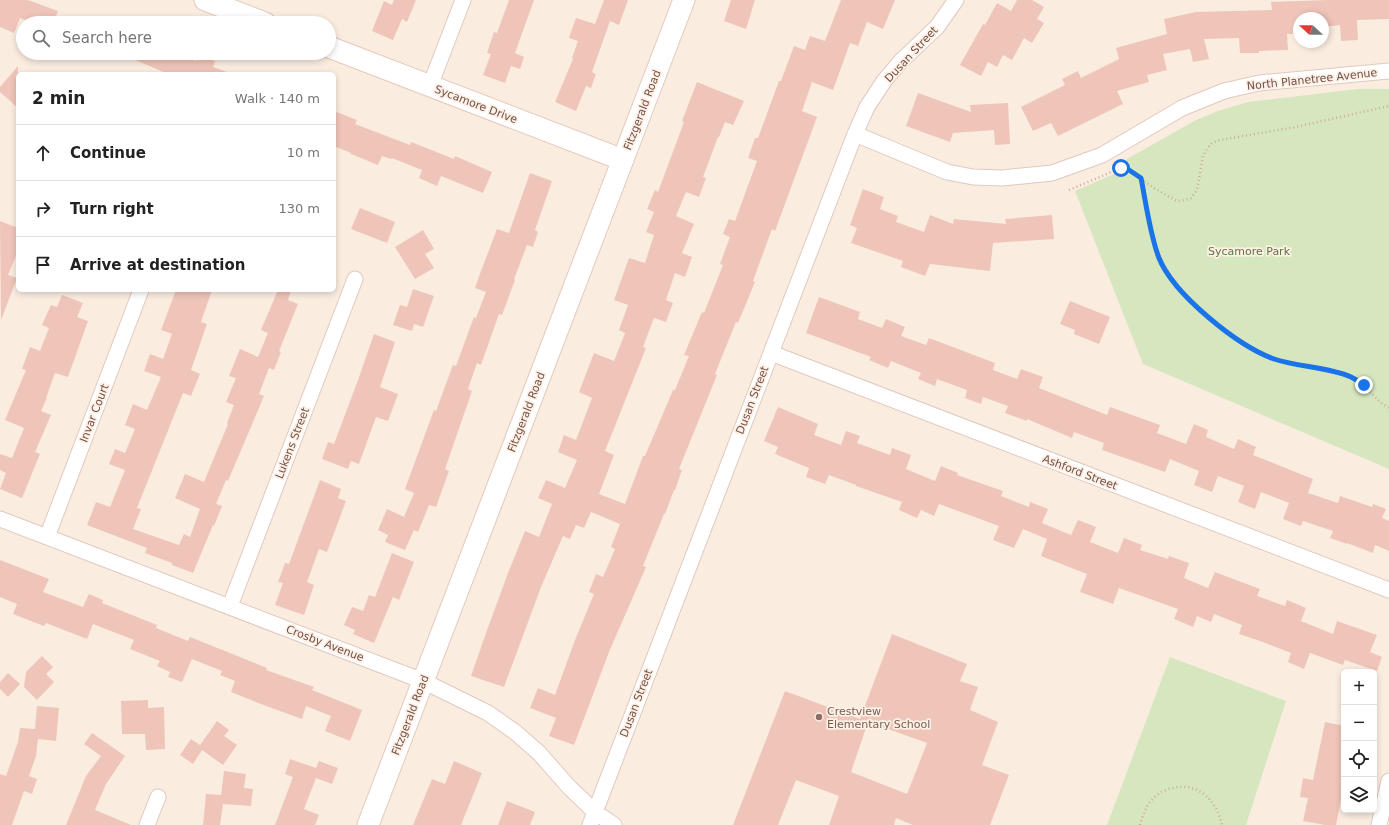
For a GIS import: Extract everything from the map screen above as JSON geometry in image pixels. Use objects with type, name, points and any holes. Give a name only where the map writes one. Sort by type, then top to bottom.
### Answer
[{"type":"main road","points":[[205,0],[247,16]]},
{"type":"main road","name":"Fitzgerald Road","points":[[368,825],[684,0]]},
{"type":"main road","name":"Sycamore Drive","points":[[336,51],[623,160]]},
{"type":"street","points":[[430,86],[463,0]]},
{"type":"street","name":"Dusan Street","points":[[592,818],[854,134],[884,81],[901,61],[937,27],[956,0]]},
{"type":"street","name":"North Planetree Avenue","points":[[854,134],[947,172],[973,177],[1002,178],[1052,173],[1102,155],[1182,108],[1224,90],[1259,83],[1389,71]]},
{"type":"street","name":"Lukens Street","points":[[230,606],[355,279]]},
{"type":"street","name":"Invar Court","points":[[47,537],[140,292]]},
{"type":"street","name":"Ashford Street","points":[[770,353],[1389,590]]},
{"type":"street","name":"Crosby Avenue","points":[[0,519],[423,680],[488,713],[515,732],[539,753],[569,787],[592,818],[614,825]]},
{"type":"street","points":[[1379,825],[1389,780]]},
{"type":"street","points":[[148,825],[158,796]]},
{"type":"path","points":[[1069,190],[1121,168],[1126,168],[1154,188],[1177,201],[1186,200],[1191,198],[1197,190],[1203,156],[1212,143],[1220,140],[1296,128],[1389,106]]},
{"type":"path","points":[[1141,178],[1154,242],[1160,259],[1179,288],[1194,305],[1217,325],[1257,352],[1275,360],[1350,377],[1364,385],[1380,402],[1389,408]]},
{"type":"path","points":[[1140,825],[1149,804],[1157,795],[1168,789],[1179,786],[1192,788],[1209,797],[1220,814],[1222,825]]},
{"type":"green space","name":"Sycamore Park","points":[[1357,89],[1389,89],[1389,469],[1143,364],[1075,191],[1121,171],[1127,159],[1196,120],[1218,111],[1248,102]]},
{"type":"green space","points":[[1170,657],[1286,701],[1246,825],[1107,825]]},
{"type":"building","points":[[0,0],[28,0],[58,11],[56,16],[16,16],[16,28],[14,33],[0,27]]},
{"type":"building","points":[[394,0],[416,0],[407,22],[402,19],[393,40],[372,31],[384,1],[392,5]]},
{"type":"building","points":[[509,0],[534,0],[515,53],[524,57],[520,69],[511,66],[505,83],[483,75],[491,54],[487,53],[494,32],[497,33]]},
{"type":"building","points":[[604,0],[628,0],[619,25],[610,21],[592,72],[596,74],[591,88],[586,86],[576,111],[555,102],[573,59],[572,58],[578,41],[569,38],[576,18],[595,24]]},
{"type":"building","points":[[731,0],[755,0],[746,29],[724,21]]},
{"type":"building","points":[[841,0],[895,0],[883,29],[867,22],[858,46],[850,43],[833,90],[812,82],[802,111],[817,117],[775,231],[772,229],[753,281],[755,282],[738,323],[736,322],[715,374],[717,375],[679,469],[682,470],[675,490],[643,566],[646,567],[609,652],[574,745],[549,736],[556,718],[530,708],[538,688],[555,695],[594,594],[589,592],[596,574],[603,577],[615,549],[611,547],[620,524],[591,512],[584,528],[576,525],[570,539],[563,536],[541,587],[504,687],[471,676],[508,573],[525,531],[539,537],[552,504],[538,498],[546,480],[565,488],[577,460],[558,452],[564,435],[576,440],[592,398],[579,392],[594,353],[614,361],[625,333],[619,330],[628,305],[614,300],[629,258],[645,263],[654,235],[646,232],[654,212],[647,209],[655,190],[658,192],[697,82],[744,101],[733,125],[725,122],[703,177],[706,178],[699,197],[686,192],[676,216],[694,224],[682,253],[692,257],[685,277],[675,273],[666,300],[673,303],[666,322],[654,318],[643,347],[646,348],[605,451],[614,455],[599,494],[625,504],[643,456],[645,456],[689,356],[684,355],[702,312],[704,313],[723,265],[720,264],[730,237],[723,234],[729,219],[735,221],[757,161],[748,158],[755,138],[758,138],[779,81],[781,81],[794,46],[805,50],[810,36],[825,41]]},
{"type":"building","points":[[1017,0],[1032,0],[1044,7],[1037,19],[1044,23],[1032,43],[1024,38],[1012,60],[1003,55],[997,67],[988,62],[981,76],[960,65],[983,24],[985,25],[997,3],[1011,11]]},
{"type":"building","points":[[1389,0],[1389,19],[1357,20],[1358,40],[1341,41],[1340,25],[1329,26],[1329,12],[1293,12],[1293,34],[1287,34],[1288,50],[1240,53],[1239,38],[1204,39],[1209,59],[1193,62],[1190,49],[1163,54],[1167,70],[1147,75],[1149,82],[1117,91],[1123,104],[1058,136],[1051,123],[1033,131],[1021,107],[1065,85],[1062,79],[1078,71],[1081,78],[1119,59],[1116,48],[1167,34],[1164,19],[1196,12],[1272,10],[1271,2]]},
{"type":"building","points":[[135,60],[212,60],[215,61],[213,67],[227,72],[163,72]]},
{"type":"building","points":[[18,66],[18,72],[16,72],[16,106],[0,92],[0,87]]},
{"type":"building","points":[[918,93],[971,112],[970,105],[1008,103],[1010,144],[995,145],[994,130],[953,133],[950,142],[906,126]]},
{"type":"building","points":[[336,112],[357,120],[355,124],[410,145],[411,142],[454,159],[455,156],[492,172],[483,193],[441,176],[437,186],[419,178],[422,170],[392,158],[382,156],[378,165],[336,147]]},
{"type":"building","points":[[530,173],[552,181],[535,230],[538,232],[533,247],[527,245],[502,315],[499,314],[481,365],[477,363],[468,389],[472,391],[445,469],[449,471],[436,507],[429,505],[418,532],[414,530],[405,550],[385,542],[388,535],[378,530],[387,509],[404,517],[414,493],[405,489],[434,410],[436,411],[453,365],[456,366],[474,317],[476,318],[486,292],[475,288],[481,271],[497,229],[509,233]]},
{"type":"building","points":[[863,189],[884,197],[880,209],[898,216],[896,222],[924,232],[930,215],[953,224],[954,219],[1006,224],[1005,219],[1052,215],[1054,239],[993,243],[990,271],[930,264],[925,276],[901,267],[903,261],[851,243],[857,228],[850,225]]},
{"type":"building","points":[[360,208],[395,222],[387,243],[351,229]]},
{"type":"building","points":[[0,221],[16,227],[16,256],[8,275],[16,278],[16,281],[1,320]]},
{"type":"building","points":[[423,230],[434,249],[425,254],[434,268],[415,279],[395,247]]},
{"type":"building","points":[[413,289],[434,296],[423,327],[414,324],[412,331],[393,325],[400,305],[407,307]]},
{"type":"building","points":[[175,292],[211,292],[201,322],[207,324],[191,370],[200,374],[191,396],[183,393],[137,508],[141,509],[133,529],[179,545],[184,534],[190,537],[200,509],[175,498],[185,474],[204,482],[228,424],[227,423],[234,405],[226,402],[236,378],[229,376],[240,349],[258,357],[268,333],[261,330],[277,292],[290,292],[288,300],[298,304],[279,351],[281,352],[274,370],[269,368],[259,394],[264,396],[228,481],[226,480],[216,504],[222,506],[193,573],[145,553],[147,548],[87,525],[96,502],[110,507],[125,470],[109,464],[115,449],[125,453],[135,429],[125,425],[133,404],[147,410],[161,377],[144,371],[150,354],[163,359],[172,334],[161,330]]},
{"type":"building","points":[[62,295],[83,303],[77,317],[88,321],[68,377],[55,373],[41,411],[51,415],[35,452],[40,454],[22,498],[0,489],[6,473],[0,470],[0,454],[12,458],[24,428],[5,420],[26,370],[22,369],[30,347],[40,351],[49,328],[42,325],[51,305],[57,307]]},
{"type":"building","points":[[819,297],[860,312],[858,319],[882,328],[886,319],[905,327],[901,336],[926,345],[929,338],[995,363],[993,370],[1017,379],[1021,369],[1043,377],[1039,388],[1107,415],[1110,407],[1160,425],[1157,433],[1186,444],[1194,424],[1208,430],[1206,437],[1234,449],[1238,439],[1256,447],[1253,455],[1313,479],[1308,493],[1338,503],[1340,496],[1372,507],[1373,504],[1386,509],[1382,518],[1389,521],[1389,551],[1375,545],[1373,553],[1330,538],[1333,531],[1303,521],[1301,526],[1283,519],[1289,503],[1261,492],[1255,509],[1238,502],[1244,486],[1218,476],[1212,492],[1194,485],[1199,471],[1170,459],[1165,472],[1102,450],[1104,443],[1074,432],[1072,438],[1027,419],[1027,421],[1005,413],[1008,406],[983,397],[981,404],[965,398],[967,390],[937,379],[935,386],[918,379],[921,373],[891,361],[888,368],[869,360],[871,357],[806,333]]},
{"type":"building","points":[[1070,301],[1110,317],[1099,344],[1074,334],[1075,330],[1060,324]]},
{"type":"building","points":[[374,334],[395,342],[380,387],[398,394],[388,421],[376,417],[359,464],[351,461],[348,469],[322,459],[328,442],[334,444]]},
{"type":"building","points":[[778,407],[818,424],[814,435],[841,445],[846,431],[860,436],[857,443],[890,455],[892,448],[911,455],[906,469],[935,481],[941,466],[958,473],[957,475],[1003,491],[1001,496],[1029,507],[1030,502],[1048,509],[1042,523],[1071,535],[1078,520],[1096,527],[1090,542],[1118,553],[1124,538],[1142,545],[1140,550],[1168,559],[1169,556],[1189,563],[1184,578],[1208,588],[1215,572],[1260,589],[1257,596],[1285,606],[1287,600],[1306,608],[1301,621],[1333,634],[1337,621],[1377,635],[1370,652],[1382,657],[1377,671],[1377,669],[1371,669],[1345,660],[1343,665],[1310,653],[1304,669],[1288,662],[1291,653],[1239,634],[1242,625],[1214,614],[1211,622],[1197,616],[1193,627],[1174,619],[1178,609],[1119,588],[1113,604],[1080,592],[1087,574],[1041,556],[1047,539],[1023,529],[1014,548],[993,540],[999,526],[939,504],[934,516],[921,510],[917,518],[899,510],[902,502],[829,475],[825,484],[806,477],[809,468],[775,454],[778,447],[764,441]]},
{"type":"building","points":[[320,480],[341,489],[338,498],[346,501],[327,552],[319,549],[307,582],[314,585],[304,615],[275,605],[283,583],[278,582],[285,563],[289,564]]},
{"type":"building","points":[[392,553],[414,562],[399,600],[393,597],[374,643],[353,634],[355,630],[344,625],[352,607],[363,611],[369,595],[375,597]]},
{"type":"building","points":[[0,560],[49,579],[43,592],[83,607],[89,594],[103,600],[102,603],[157,625],[156,628],[188,641],[190,637],[267,668],[266,670],[314,687],[312,690],[362,710],[350,741],[325,731],[331,716],[306,706],[302,719],[231,692],[235,681],[220,675],[222,671],[192,659],[182,682],[168,677],[170,672],[157,666],[160,661],[130,649],[134,640],[93,624],[87,639],[46,623],[44,626],[13,614],[17,604],[0,597]]},
{"type":"building","points":[[892,634],[967,664],[960,681],[978,687],[970,710],[998,722],[982,765],[1009,775],[990,825],[913,825],[896,818],[894,825],[829,825],[839,796],[796,780],[778,825],[733,825],[785,691],[868,722],[851,772],[907,794],[927,743],[860,719]]},
{"type":"building","points":[[42,656],[53,667],[46,674],[54,682],[37,700],[24,687],[26,672]]},
{"type":"building","points":[[8,673],[20,684],[8,697],[0,689],[0,682]]},
{"type":"building","points":[[148,700],[148,708],[164,707],[165,749],[146,750],[145,734],[122,734],[121,701]]},
{"type":"building","points":[[37,706],[59,708],[56,741],[38,739],[36,756],[29,776],[37,779],[32,794],[24,791],[12,825],[0,825],[0,774],[6,776],[18,742],[20,728],[35,729]]},
{"type":"building","points":[[217,721],[229,730],[224,736],[237,745],[223,765],[202,750],[193,764],[180,755],[191,739],[200,745]]},
{"type":"building","points":[[1325,722],[1341,725],[1341,800],[1336,825],[1325,825],[1303,821],[1308,798],[1300,797],[1303,778],[1313,780]]},
{"type":"building","points":[[92,733],[125,756],[106,784],[95,810],[131,825],[66,825],[86,776],[101,756],[84,744]]},
{"type":"building","points":[[290,759],[316,768],[319,761],[338,768],[332,784],[316,778],[304,809],[319,815],[315,825],[275,825],[293,777],[285,774]]},
{"type":"building","points":[[454,761],[482,773],[461,825],[413,825],[432,779],[445,784]]},
{"type":"building","points":[[224,771],[246,774],[244,788],[253,789],[251,806],[223,804],[220,825],[203,825],[206,794],[221,795]]},
{"type":"building","points":[[507,801],[535,812],[530,825],[498,825]]},
{"type":"place","name":"Crestview Elementary School","points":[[819,717]]},
{"type":"route","points":[[1121,168],[1126,168],[1141,178],[1154,242],[1160,259],[1168,274],[1194,305],[1217,325],[1257,352],[1275,360],[1335,372],[1350,377],[1364,385]]}]
